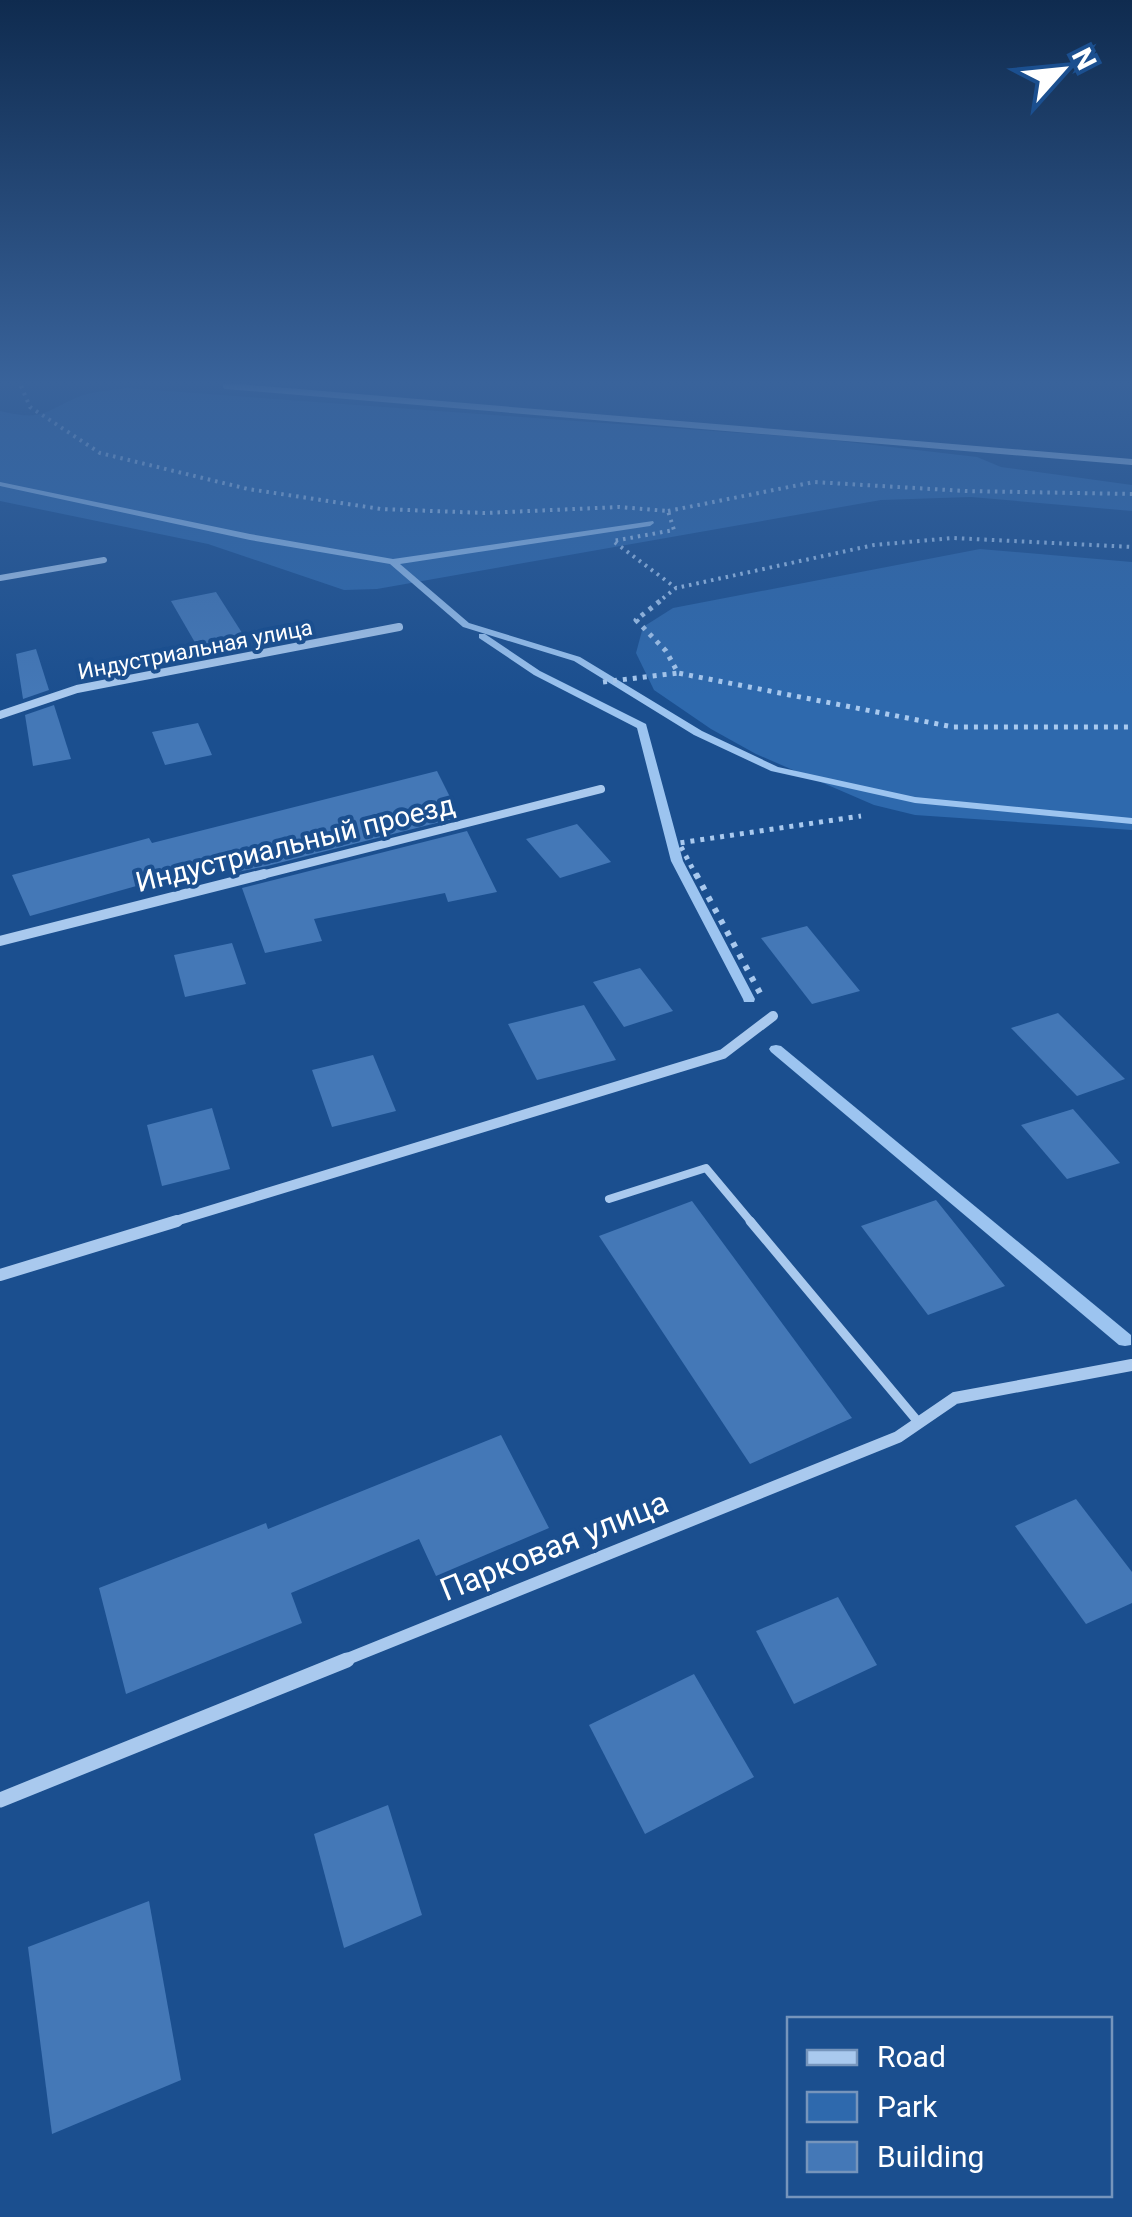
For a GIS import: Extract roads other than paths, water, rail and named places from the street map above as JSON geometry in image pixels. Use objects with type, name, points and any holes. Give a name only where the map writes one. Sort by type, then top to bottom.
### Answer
[{"type":"street","points":[[0,578],[104,560]]},
{"type":"street","name":"Индустриальная улица","points":[[0,715],[76,689],[399,627]]},
{"type":"street","name":"Индустриальный проезд","points":[[0,942],[601,789]]},
{"type":"street","points":[[0,1276],[724,1054],[773,1016]]},
{"type":"street","name":"Парковая улица","points":[[0,1800],[898,1437],[956,1398],[1132,1365]]},
{"type":"lane","points":[[609,1200],[706,1168],[918,1424]]},
{"type":"waterway","points":[[26,489],[250,537],[393,562]]},
{"type":"waterway","points":[[393,562],[650,523]]},
{"type":"waterway","points":[[393,562],[466,625],[577,659],[698,733],[775,769],[915,800],[1132,821]]},
{"type":"waterway","points":[[482,636],[537,673],[642,726],[677,861],[749,999]]},
{"type":"waterway","points":[[776,1049],[1125,1340]]}]
